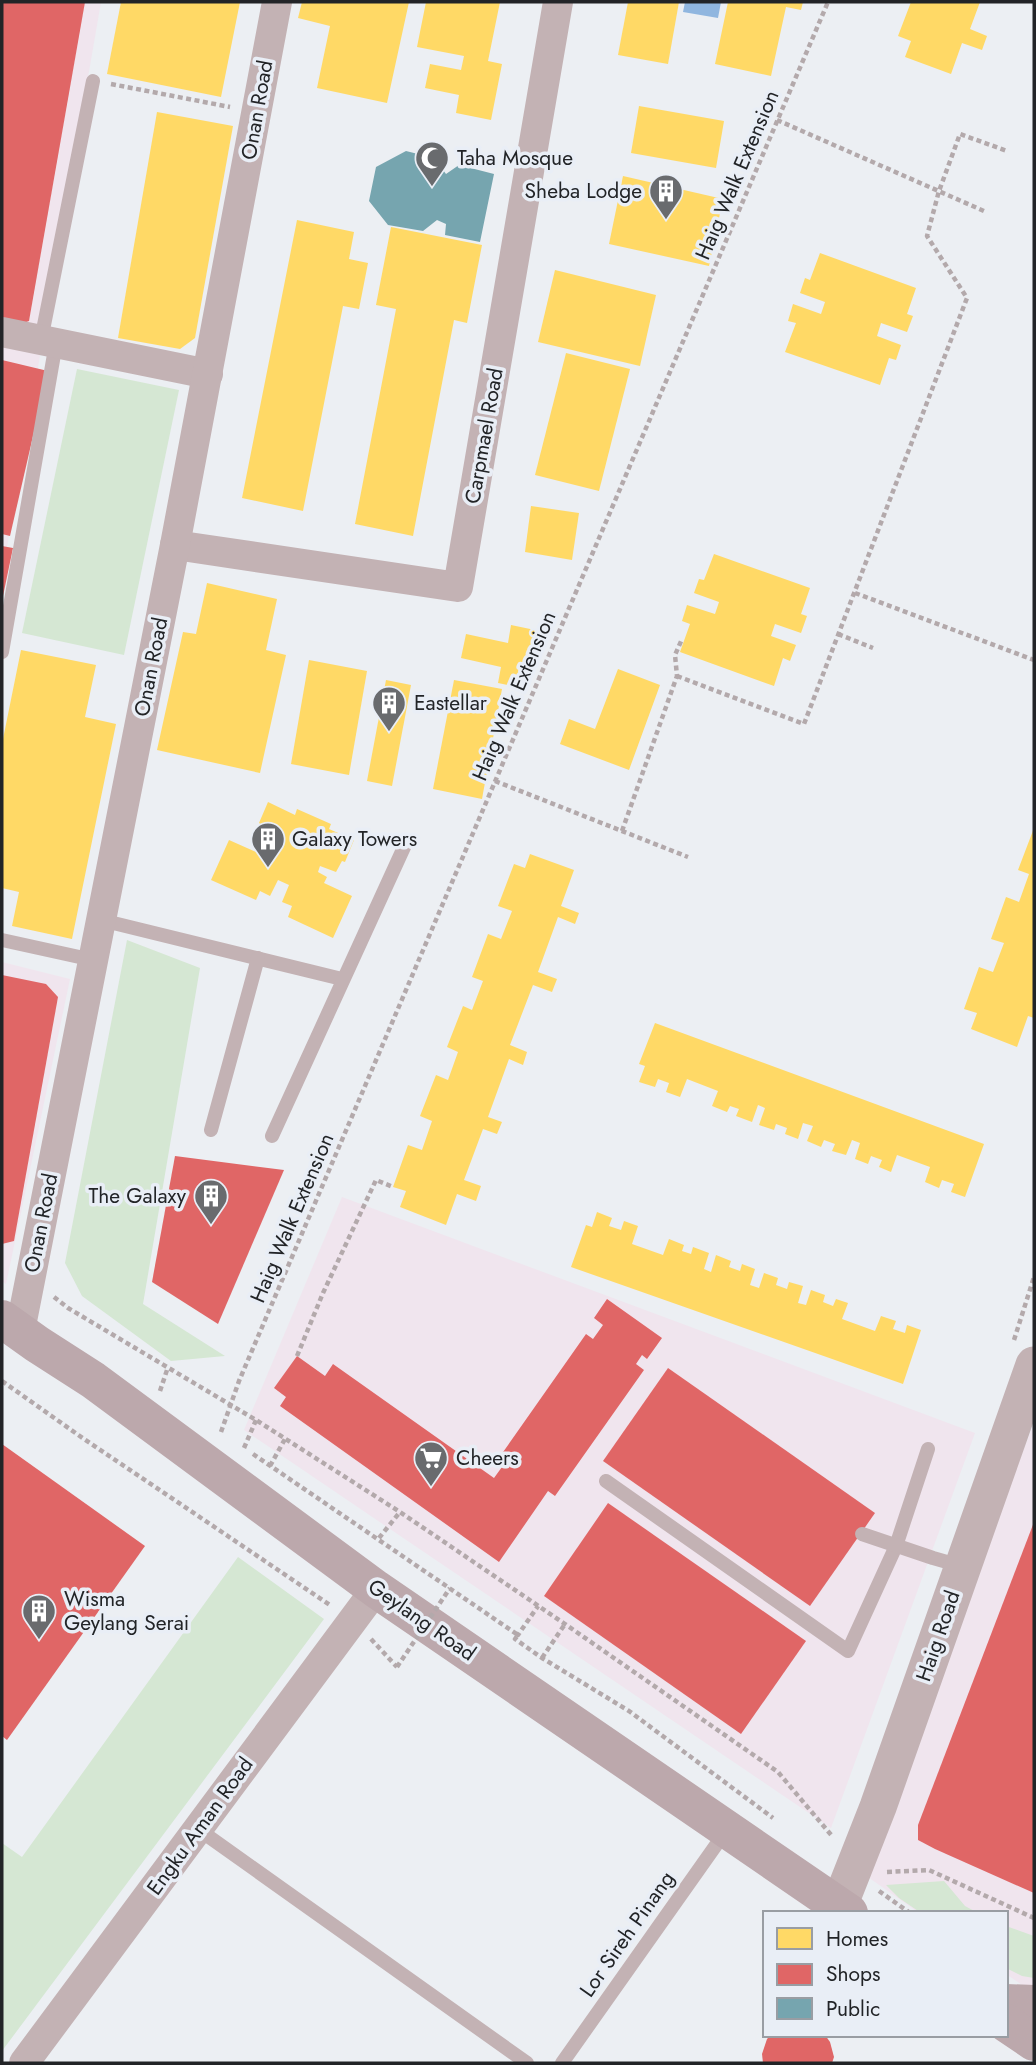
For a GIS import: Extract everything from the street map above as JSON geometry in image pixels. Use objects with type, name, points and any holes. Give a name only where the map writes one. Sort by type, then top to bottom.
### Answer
[{"type":"main road","name":"Geylang Road","points":[[11,1325],[37,1345],[93,1380],[376,1589],[844,1909]]},
{"type":"main road","points":[[1008,2003],[1034,2004]]},
{"type":"main road","points":[[1008,2023],[1034,2042]]},
{"type":"street","name":"Onan Road","points":[[11,1325],[93,960],[208,374],[276,2]]},
{"type":"street","name":"Carpmael Road","points":[[175,545],[458,587],[558,2]]},
{"type":"street","points":[[2,332],[208,374]]},
{"type":"street","name":"Haig Road","points":[[844,1909],[874,1817],[1032,1378]]},
{"type":"street","name":"Engku Aman Road","points":[[24,2063],[376,1589]]},
{"type":"lane","points":[[2,652],[49,341],[93,81]]},
{"type":"lane","points":[[272,1136],[405,845]]},
{"type":"lane","points":[[101,920],[342,979]]},
{"type":"lane","points":[[2,940],[93,960]]},
{"type":"lane","points":[[211,1130],[258,958]]},
{"type":"lane","points":[[607,1481],[848,1651],[896,1546],[928,1449]]},
{"type":"lane","points":[[862,1534],[963,1566]]},
{"type":"lane","points":[[198,1829],[527,2063]]},
{"type":"lane","name":"Lor Sireh Pinang","points":[[562,2063],[727,1830]]},
{"type":"path","name":"Haig Walk Extension","points":[[221,1432],[230,1404],[828,2]]},
{"type":"path","points":[[93,81],[241,109]]},
{"type":"path","points":[[777,120],[984,211]]},
{"type":"path","points":[[677,676],[804,724],[967,298],[927,236],[939,191],[960,134],[1007,151]]},
{"type":"path","points":[[855,593],[1034,660]]},
{"type":"path","points":[[838,634],[873,648]]},
{"type":"path","points":[[622,831],[677,676],[675,655],[682,639]]},
{"type":"path","points":[[495,781],[688,857]]},
{"type":"path","points":[[297,1356],[376,1180],[393,1187]]},
{"type":"path","points":[[53,1296],[68,1308],[230,1404],[400,1512],[778,1772],[836,1841]]},
{"type":"path","points":[[160,1392],[168,1367]]},
{"type":"path","points":[[2,1381],[353,1620],[397,1667],[450,1588]]},
{"type":"path","points":[[149,1385],[170,1399]]},
{"type":"path","points":[[244,1448],[256,1420]]},
{"type":"path","points":[[211,1425],[229,1437]]},
{"type":"path","points":[[271,1466],[285,1439]]},
{"type":"path","points":[[237,1443],[518,1635]]},
{"type":"path","points":[[379,1538],[400,1512]]},
{"type":"path","points":[[390,1546],[518,1635]]},
{"type":"path","points":[[538,1606],[516,1639],[629,1711],[779,1822]]},
{"type":"path","points":[[542,1658],[565,1624]]},
{"type":"path","points":[[876,1873],[929,1870],[1034,1918]]},
{"type":"path","points":[[876,1881],[877,1889],[907,1911]]},
{"type":"shaded area","points":[[2,2],[101,2],[2,576]]},
{"type":"shaded area","points":[[2,962],[70,979],[6,1284],[2,1281]]},
{"type":"shaded area","points":[[342,1197],[975,1433],[831,1828],[244,1430]]},
{"type":"shaded area","points":[[1034,1423],[1034,1993],[1008,1975],[1008,1911],[916,1911],[858,1870]]},
{"type":"green space","points":[[77,369],[179,390],[124,655],[22,633]]},
{"type":"green space","points":[[127,940],[200,968],[143,1304],[225,1356],[171,1361],[82,1296],[65,1263]]},
{"type":"green space","points":[[238,1557],[324,1619],[2,2051],[2,1843],[22,1857]]},
{"type":"green space","points":[[944,1881],[965,1906],[974,1911],[918,1911],[886,1885]]},
{"type":"green space","points":[[1008,1927],[1034,1936],[1034,1978],[1008,1969]]},
{"type":"water","points":[[685,2],[721,2],[718,18],[683,12]]},
{"type":"building: Homes","points":[[121,2],[240,2],[221,97],[107,74]]},
{"type":"building: Homes","points":[[302,2],[409,2],[387,103],[317,88],[330,26],[298,18]]},
{"type":"building: Homes","points":[[426,2],[500,2],[488,61],[502,64],[491,120],[456,113],[459,95],[425,88],[430,64],[461,70],[464,56],[417,47]]},
{"type":"building: Homes","points":[[628,2],[679,2],[668,64],[618,55]]},
{"type":"building: Homes","points":[[728,2],[803,2],[801,10],[786,7],[771,76],[715,64]]},
{"type":"building: Homes","points":[[911,2],[980,2],[970,29],[987,36],[982,50],[962,43],[951,74],[905,57],[911,41],[898,36]]},
{"type":"building: Homes","points":[[639,106],[724,121],[716,168],[631,153]]},
{"type":"building: Homes","points":[[157,112],[233,126],[195,338],[180,349],[118,338]]},
{"type":"building: Homes","name":"Sheba Lodge","points":[[623,176],[723,199],[709,266],[609,244]]},
{"type":"building: Homes","points":[[297,220],[354,232],[349,259],[368,263],[359,309],[343,306],[303,511],[242,498]]},
{"type":"building: Homes","points":[[391,227],[482,245],[467,323],[454,320],[413,536],[355,524],[396,309],[376,305]]},
{"type":"building: Homes","points":[[820,253],[916,288],[907,314],[913,316],[907,332],[881,323],[877,336],[901,345],[896,360],[889,358],[880,385],[785,352],[796,323],[788,321],[793,304],[821,314],[825,302],[800,293],[805,278],[810,280]]},
{"type":"building: Homes","points":[[555,270],[656,295],[640,366],[538,342]]},
{"type":"building: Homes","points":[[566,353],[630,369],[599,491],[535,475]]},
{"type":"building: Homes","points":[[531,506],[579,513],[572,560],[525,552]]},
{"type":"building: Homes","points":[[714,554],[810,588],[801,614],[807,616],[801,633],[775,624],[771,636],[796,645],[790,661],[783,658],[774,686],[680,652],[690,624],[682,621],[687,605],[715,614],[719,602],[694,593],[699,579],[704,580]]},
{"type":"building: Homes","points":[[207,583],[277,599],[266,650],[286,655],[260,773],[157,750],[183,632],[196,634]]},
{"type":"building: Homes","points":[[511,625],[535,630],[523,688],[498,683],[501,667],[461,658],[466,634],[508,643]]},
{"type":"building: Homes","points":[[21,650],[96,665],[85,717],[116,724],[72,939],[12,926],[19,892],[2,888],[2,744]]},
{"type":"building: Homes","points":[[309,660],[367,671],[349,775],[291,764]]},
{"type":"building: Homes","points":[[618,669],[660,685],[629,770],[560,744],[569,719],[595,729]]},
{"type":"building: Homes","name":"Eastellar","points":[[386,680],[411,685],[392,786],[367,781]]},
{"type":"building: Homes","points":[[454,680],[502,689],[482,799],[433,789]]},
{"type":"building: Homes","name":"Galaxy Towers","points":[[268,802],[295,815],[297,809],[331,824],[329,829],[354,840],[345,862],[342,861],[336,872],[320,866],[318,872],[327,877],[324,883],[352,896],[333,938],[288,917],[292,906],[282,902],[289,885],[278,880],[270,896],[260,891],[256,900],[211,880],[229,840],[256,852],[258,847],[269,852],[273,844],[257,837],[262,825],[259,823]]},
{"type":"building: Homes","points":[[1034,828],[1034,1018],[1028,1016],[1017,1047],[971,1029],[977,1013],[964,1009],[979,967],[993,972],[1004,943],[991,939],[1006,897],[1019,902],[1029,874],[1018,870]]},
{"type":"building: Homes","points":[[530,854],[574,870],[561,906],[579,913],[575,924],[558,917],[538,972],[557,979],[552,992],[533,985],[510,1045],[527,1052],[523,1065],[509,1059],[488,1117],[502,1122],[497,1134],[483,1129],[464,1180],[481,1186],[476,1201],[457,1194],[446,1225],[400,1207],[406,1191],[393,1187],[408,1145],[422,1150],[432,1121],[420,1116],[436,1075],[448,1080],[458,1052],[447,1047],[463,1006],[472,1010],[483,981],[472,977],[488,934],[501,939],[512,911],[498,906],[514,864],[525,868]]},
{"type":"building: Homes","points":[[655,1023],[984,1144],[965,1197],[951,1192],[954,1184],[942,1180],[939,1188],[925,1182],[930,1167],[897,1155],[891,1172],[879,1167],[882,1160],[871,1156],[868,1164],[855,1159],[860,1143],[852,1140],[846,1155],[832,1151],[835,1144],[824,1140],[821,1147],[807,1141],[813,1126],[803,1123],[798,1139],[785,1134],[787,1128],[776,1124],[774,1130],[759,1125],[765,1108],[758,1105],[752,1122],[736,1116],[739,1109],[730,1106],[727,1112],[712,1106],[718,1091],[687,1079],[680,1097],[666,1092],[669,1083],[658,1079],[655,1087],[639,1082],[645,1066],[639,1064]]},
{"type":"building: Homes","points":[[597,1212],[612,1218],[609,1226],[621,1230],[624,1221],[638,1226],[632,1244],[663,1255],[669,1239],[684,1245],[682,1251],[691,1254],[693,1247],[709,1253],[704,1269],[711,1272],[716,1255],[731,1261],[729,1267],[740,1271],[742,1264],[755,1269],[750,1285],[759,1288],[764,1273],[778,1278],[776,1285],[787,1289],[789,1282],[803,1286],[798,1303],[806,1305],[811,1290],[825,1295],[823,1302],[833,1306],[836,1299],[848,1303],[842,1319],[875,1331],[881,1316],[896,1321],[893,1329],[905,1333],[907,1325],[921,1330],[903,1384],[571,1267],[586,1225],[592,1227]]},
{"type":"building: Homes","points":[[1002,1633],[1034,1645],[1034,1792],[977,1769],[980,1764],[954,1754],[965,1726],[983,1733],[1005,1673],[989,1666]]},
{"type":"building: Shops","points":[[2,2],[85,2],[29,321],[13,327],[2,325]]},
{"type":"building: Shops","points":[[2,360],[48,371],[10,536],[2,534]]},
{"type":"building: Shops","points":[[2,546],[13,548],[3,596],[2,596]]},
{"type":"building: Shops","points":[[2,975],[46,984],[58,997],[14,1241],[2,1244]]},
{"type":"building: Shops","name":"The Galaxy","points":[[175,1156],[284,1170],[218,1324],[152,1282]]},
{"type":"building: Shops","points":[[607,1299],[662,1338],[647,1359],[642,1355],[636,1364],[644,1370],[555,1496],[548,1491],[499,1562],[280,1406],[286,1397],[274,1388],[297,1356],[325,1376],[333,1364],[494,1478],[507,1460],[501,1455],[586,1334],[593,1339],[603,1325],[594,1318]]},
{"type":"building: Shops","points":[[668,1368],[875,1513],[810,1606],[603,1461]]},
{"type":"building: Shops","name":"Wisma Geylang Serai","points":[[2,1444],[145,1546],[7,1740],[2,1736]]},
{"type":"building: Shops","points":[[608,1503],[806,1641],[741,1734],[544,1596]]},
{"type":"building: Shops","points":[[1034,1522],[1034,1893],[918,1840],[918,1825]]},
{"type":"building: Shops","points":[[826,2037],[834,2057],[832,2063],[763,2063],[762,2054],[767,2039]]},
{"type":"building: Public","name":"Taha Mosque","points":[[406,151],[434,158],[446,174],[459,165],[494,174],[480,242],[445,235],[446,224],[437,220],[423,231],[388,225],[369,201],[376,167]]},
{"type":"place","name":"Taha Mosque","points":[[432,188]]},
{"type":"place","name":"Sheba Lodge","points":[[666,221]]},
{"type":"place","name":"Eastellar","points":[[389,733]]},
{"type":"place","name":"Galaxy Towers","points":[[268,869]]},
{"type":"place","name":"The Galaxy","points":[[211,1226]]},
{"type":"place","name":"Cheers","points":[[431,1488]]},
{"type":"place","name":"Wisma Geylang Serai","points":[[39,1641]]}]
